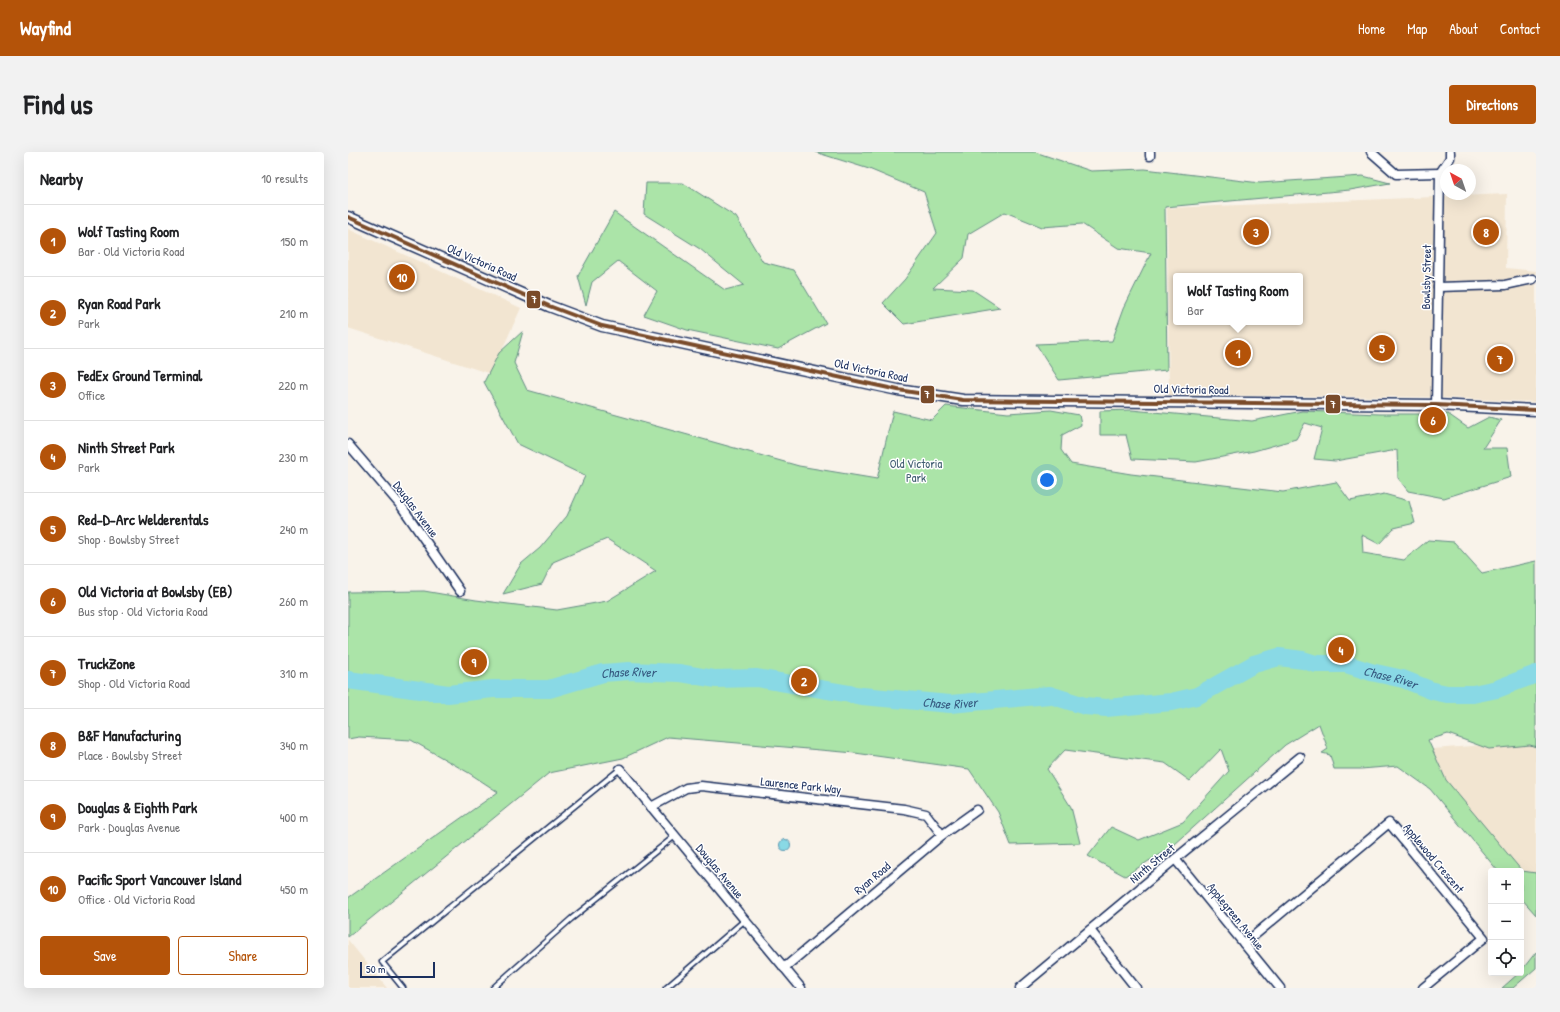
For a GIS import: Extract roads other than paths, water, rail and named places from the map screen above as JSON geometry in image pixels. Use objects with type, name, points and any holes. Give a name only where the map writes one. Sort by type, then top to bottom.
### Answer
[{"type":"street","points":[[1371,152],[1396,174],[1440,173]]},
{"type":"street","name":"Bowlsby Street","points":[[1446,164],[1450,158],[1450,152]]},
{"type":"street","name":"Bowlsby Street","points":[[1436,405],[1440,173]]},
{"type":"street","name":"Old Victoria Road","points":[[348,217],[549,306],[602,326],[898,390],[963,400],[1436,405],[1536,410]]},
{"type":"street","points":[[1438,287],[1505,286],[1533,278]]},
{"type":"street","name":"Douglas Avenue","points":[[348,444],[402,507],[460,591]]},
{"type":"street","name":"Ninth Street","points":[[1020,988],[1300,757]]},
{"type":"street","name":"Douglas Avenue","points":[[620,769],[801,988]]},
{"type":"street","name":"Laurence Park Way","points":[[651,807],[686,788],[700,786],[904,809],[926,814],[942,835]]},
{"type":"street","name":"Ryan Road","points":[[784,968],[942,835],[978,810]]},
{"type":"street","name":"Applewood Crescent","points":[[1244,944],[1389,823],[1484,938],[1422,988]]},
{"type":"street","name":"Applegreen Avenue","points":[[1175,859],[1280,988]]},
{"type":"street","points":[[1090,930],[1136,988]]},
{"type":"lane","points":[[403,988],[382,962],[620,769]]},
{"type":"lane","points":[[492,988],[571,919],[675,836]]},
{"type":"lane","points":[[666,988],[745,920]]},
{"type":"water","points":[[785,839],[789,841],[791,845],[789,849],[785,851],[781,849],[779,845],[781,841]]},
{"type":"waterway","name":"Chase River","points":[[348,680],[448,694],[493,689],[549,689],[603,673],[629,671],[680,673],[715,679],[757,678],[862,696],[950,704],[1050,695],[1085,706],[1106,708],[1171,702],[1197,696],[1254,664],[1279,657],[1303,660],[1316,664],[1346,664],[1371,672],[1403,679],[1433,691],[1447,694],[1473,694],[1497,689],[1536,674]]},
{"type":"place","name":"FedEx Ground Terminal","points":[[1256,232]]},
{"type":"place","name":"B&F Manufacturing","points":[[1486,232]]},
{"type":"place","name":"Pacific Sport Vancouver Island","points":[[402,277]]},
{"type":"place","name":"Red-D-Arc Welderentals","points":[[1382,348]]},
{"type":"place","name":"Wolf Tasting Room","points":[[1238,353]]},
{"type":"place","name":"TruckZone","points":[[1500,359]]},
{"type":"place","name":"Old Victoria at Bowlsby (EB)","points":[[1433,420]]},
{"type":"place","name":"Ninth Street Park","points":[[1341,650]]},
{"type":"place","name":"Douglas & Eighth Park","points":[[474,662]]},
{"type":"place","name":"Ryan Road Park","points":[[804,681]]},
{"type":"park label","name":"Old Victoria Park","points":[[916,470]]}]
